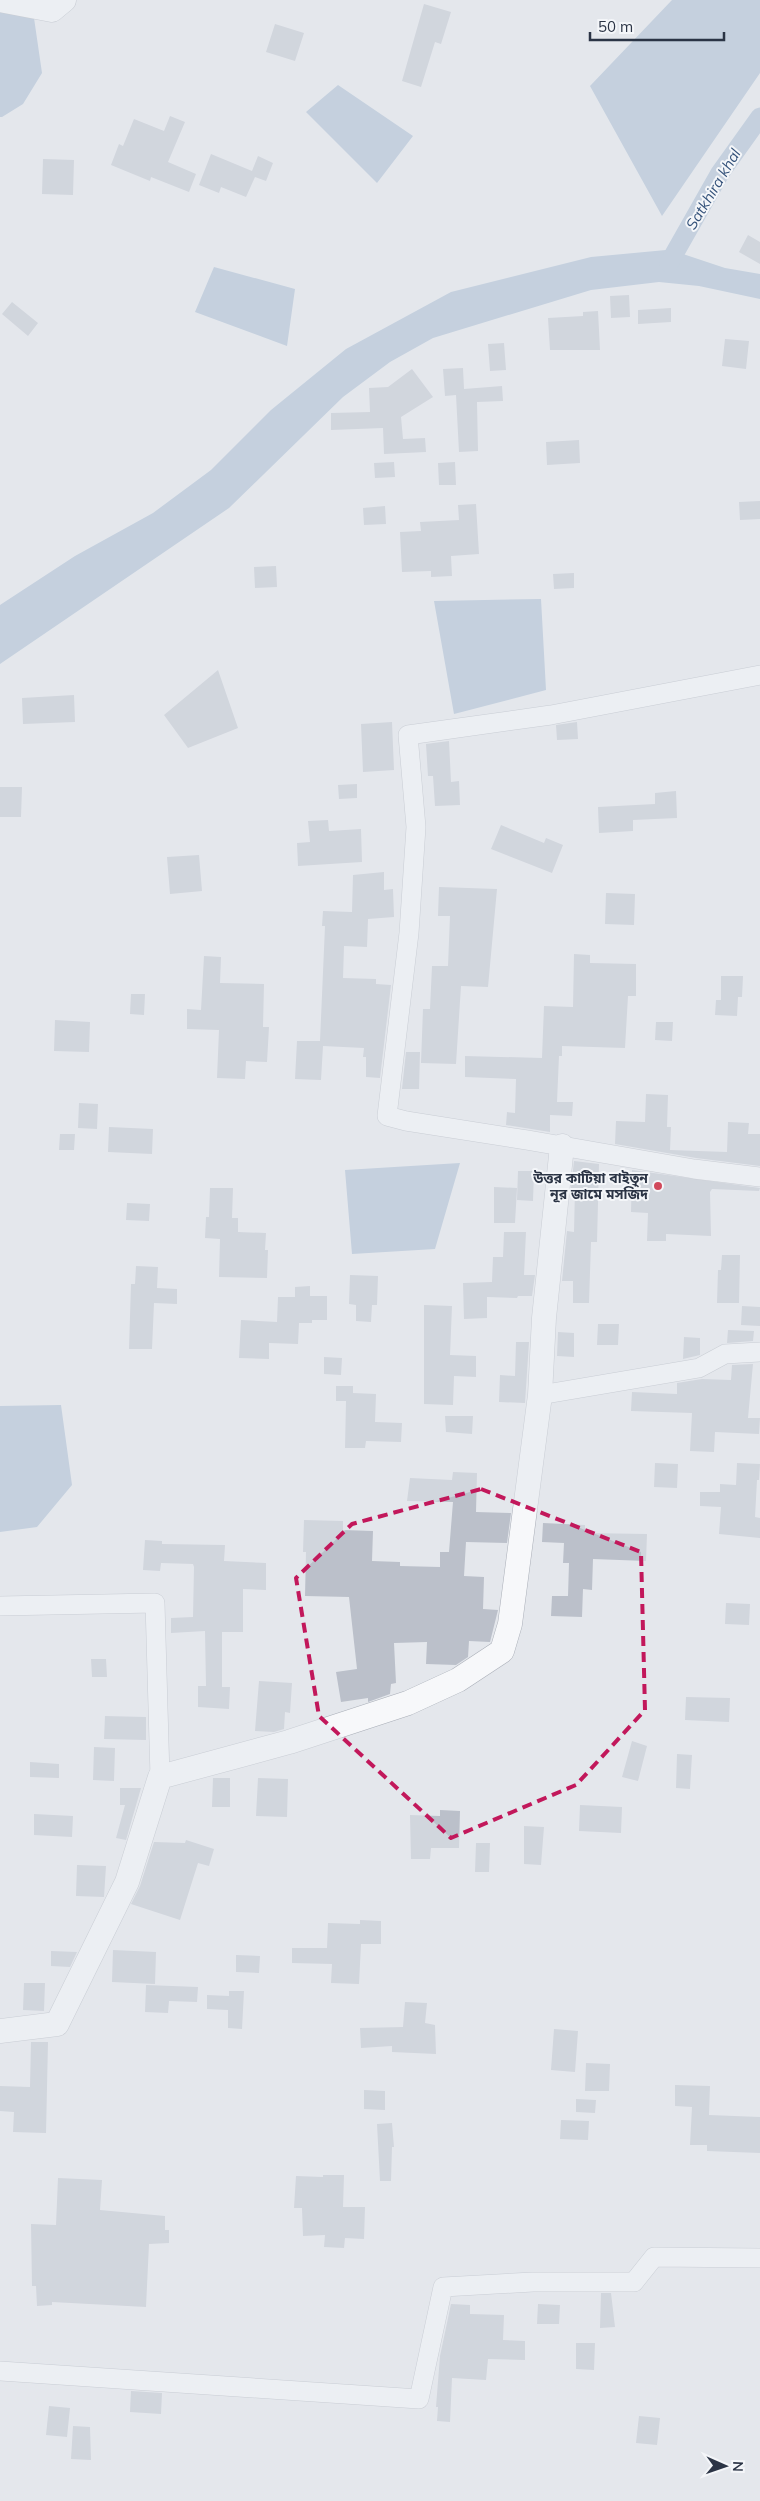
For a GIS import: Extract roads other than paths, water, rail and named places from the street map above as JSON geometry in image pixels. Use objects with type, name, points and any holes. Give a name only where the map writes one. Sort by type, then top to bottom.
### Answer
[{"type":"street","points":[[0,0],[52,10],[64,0]]},
{"type":"street","points":[[760,675],[551,715],[408,735],[416,827],[409,933],[387,1116],[406,1122],[694,1169],[760,1177]]},
{"type":"street","points":[[160,1777],[290,1742],[408,1703],[458,1680],[502,1652],[510,1624],[540,1395],[544,1318],[562,1146]]},
{"type":"street","points":[[540,1395],[699,1368],[725,1354],[760,1352]]},
{"type":"street","points":[[0,1606],[154,1603],[160,1777],[127,1882],[57,2024],[0,2031]]},
{"type":"street","points":[[0,2371],[419,2399],[443,2287],[533,2282],[634,2282],[654,2257],[760,2258]]},
{"type":"water","points":[[672,0],[760,0],[760,73],[662,216],[590,86]]},
{"type":"water","points":[[0,8],[34,18],[42,73],[23,104],[2,117],[0,117]]},
{"type":"water","points":[[338,85],[413,136],[377,183],[306,112]]},
{"type":"water","points":[[666,250],[725,268],[760,274],[760,299],[699,286],[659,282],[591,290],[433,338],[390,362],[343,397],[229,508],[0,664],[0,605],[75,556],[153,513],[211,470],[271,410],[346,349],[451,292],[591,257]]},
{"type":"water","points":[[214,267],[295,289],[287,346],[195,312]]},
{"type":"water","points":[[541,599],[546,690],[454,714],[434,601]]},
{"type":"water","points":[[460,1163],[435,1249],[352,1254],[345,1170]]},
{"type":"water","points":[[61,1405],[72,1485],[37,1527],[0,1532],[0,1406]]},
{"type":"waterway","name":"Satkhira khal","points":[[669,263],[720,173],[760,117]]},
{"type":"place","name":"উত্তর কাটিয়া বাইতুন নূর জামে মসজিদ","points":[[658,1186]]}]
